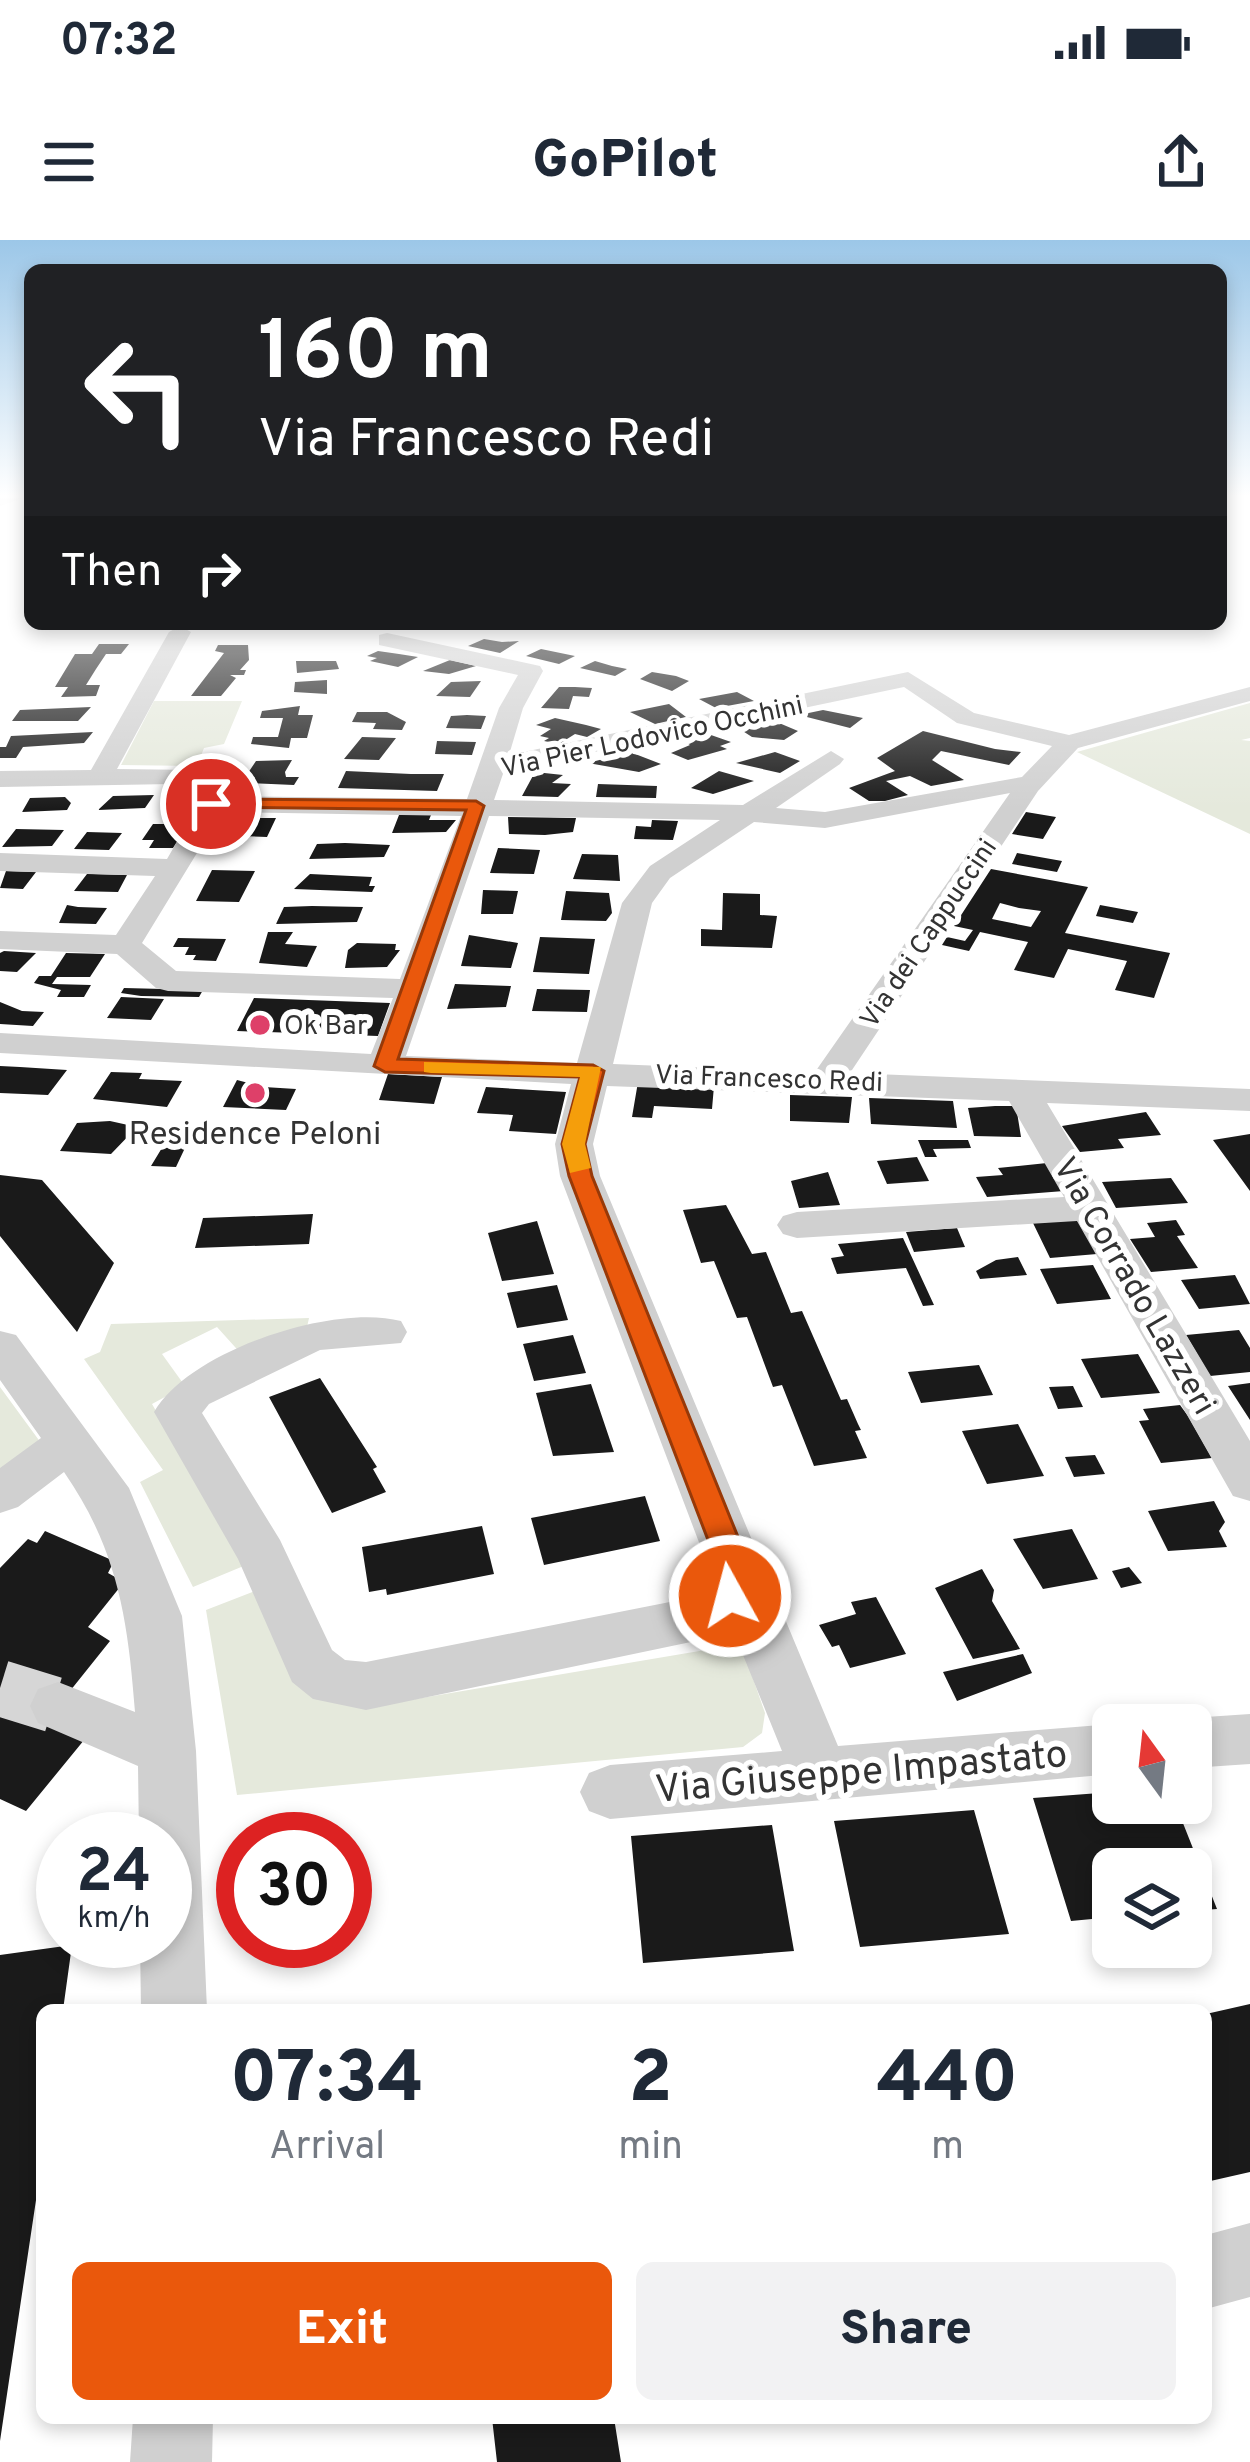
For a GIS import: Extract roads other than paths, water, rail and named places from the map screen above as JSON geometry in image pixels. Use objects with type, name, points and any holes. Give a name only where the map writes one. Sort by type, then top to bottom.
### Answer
[{"type":"street","points":[[100,777],[180,632]]},
{"type":"street","points":[[387,640],[532,671],[511,708],[493,766]]},
{"type":"street","name":"Via Pier Lodovico Occhini","points":[[385,1066],[493,766],[908,679],[966,718],[1069,743]]},
{"type":"street","points":[[1069,743],[1250,694]]},
{"type":"street","name":"Via dei Cappuccini","points":[[828,1080],[1028,786],[1069,743]]},
{"type":"street","points":[[820,1773],[580,1176],[574,1144],[637,903],[660,872],[731,827],[738,815],[831,759]]},
{"type":"street","points":[[0,779],[186,776],[185,800],[207,814],[125,945]]},
{"type":"street","name":"Via dei Cappuccini","points":[[207,814],[476,806],[825,820],[1013,784],[1028,786]]},
{"type":"street","points":[[0,862],[176,868]]},
{"type":"street","points":[[0,940],[125,945],[168,981],[415,989]]},
{"type":"street","name":"Via Francesco Redi","points":[[0,1043],[385,1066],[1250,1100]]},
{"type":"street","name":"Via Corrado Lazzeri","points":[[1021,1088],[1250,1483]]},
{"type":"street","points":[[797,1226],[1091,1208]]},
{"type":"street","points":[[385,1332],[313,1335],[194,1392],[177,1412],[262,1553],[311,1666],[333,1682],[366,1686],[710,1616],[730,1596],[737,1574]]},
{"type":"street","points":[[0,1346],[72,1440],[111,1501],[155,1616],[167,1751],[174,2004]]},
{"type":"street","points":[[0,1494],[72,1440]]},
{"type":"street","points":[[58,1706],[167,1751]]},
{"type":"street","points":[[1212,1741],[1250,1738]]},
{"type":"street","name":"Via Giuseppe Impastato","points":[[610,1792],[1092,1751]]},
{"type":"street","points":[[1212,2270],[1250,2260]]},
{"type":"street","points":[[171,2462],[173,2424]]},
{"type":"tunnel","points":[[0,1688],[58,1706]]},
{"type":"place","name":"Ok Bar","points":[[260,1025]]},
{"type":"place","name":"Residence Peloni","points":[[255,1093]]}]
